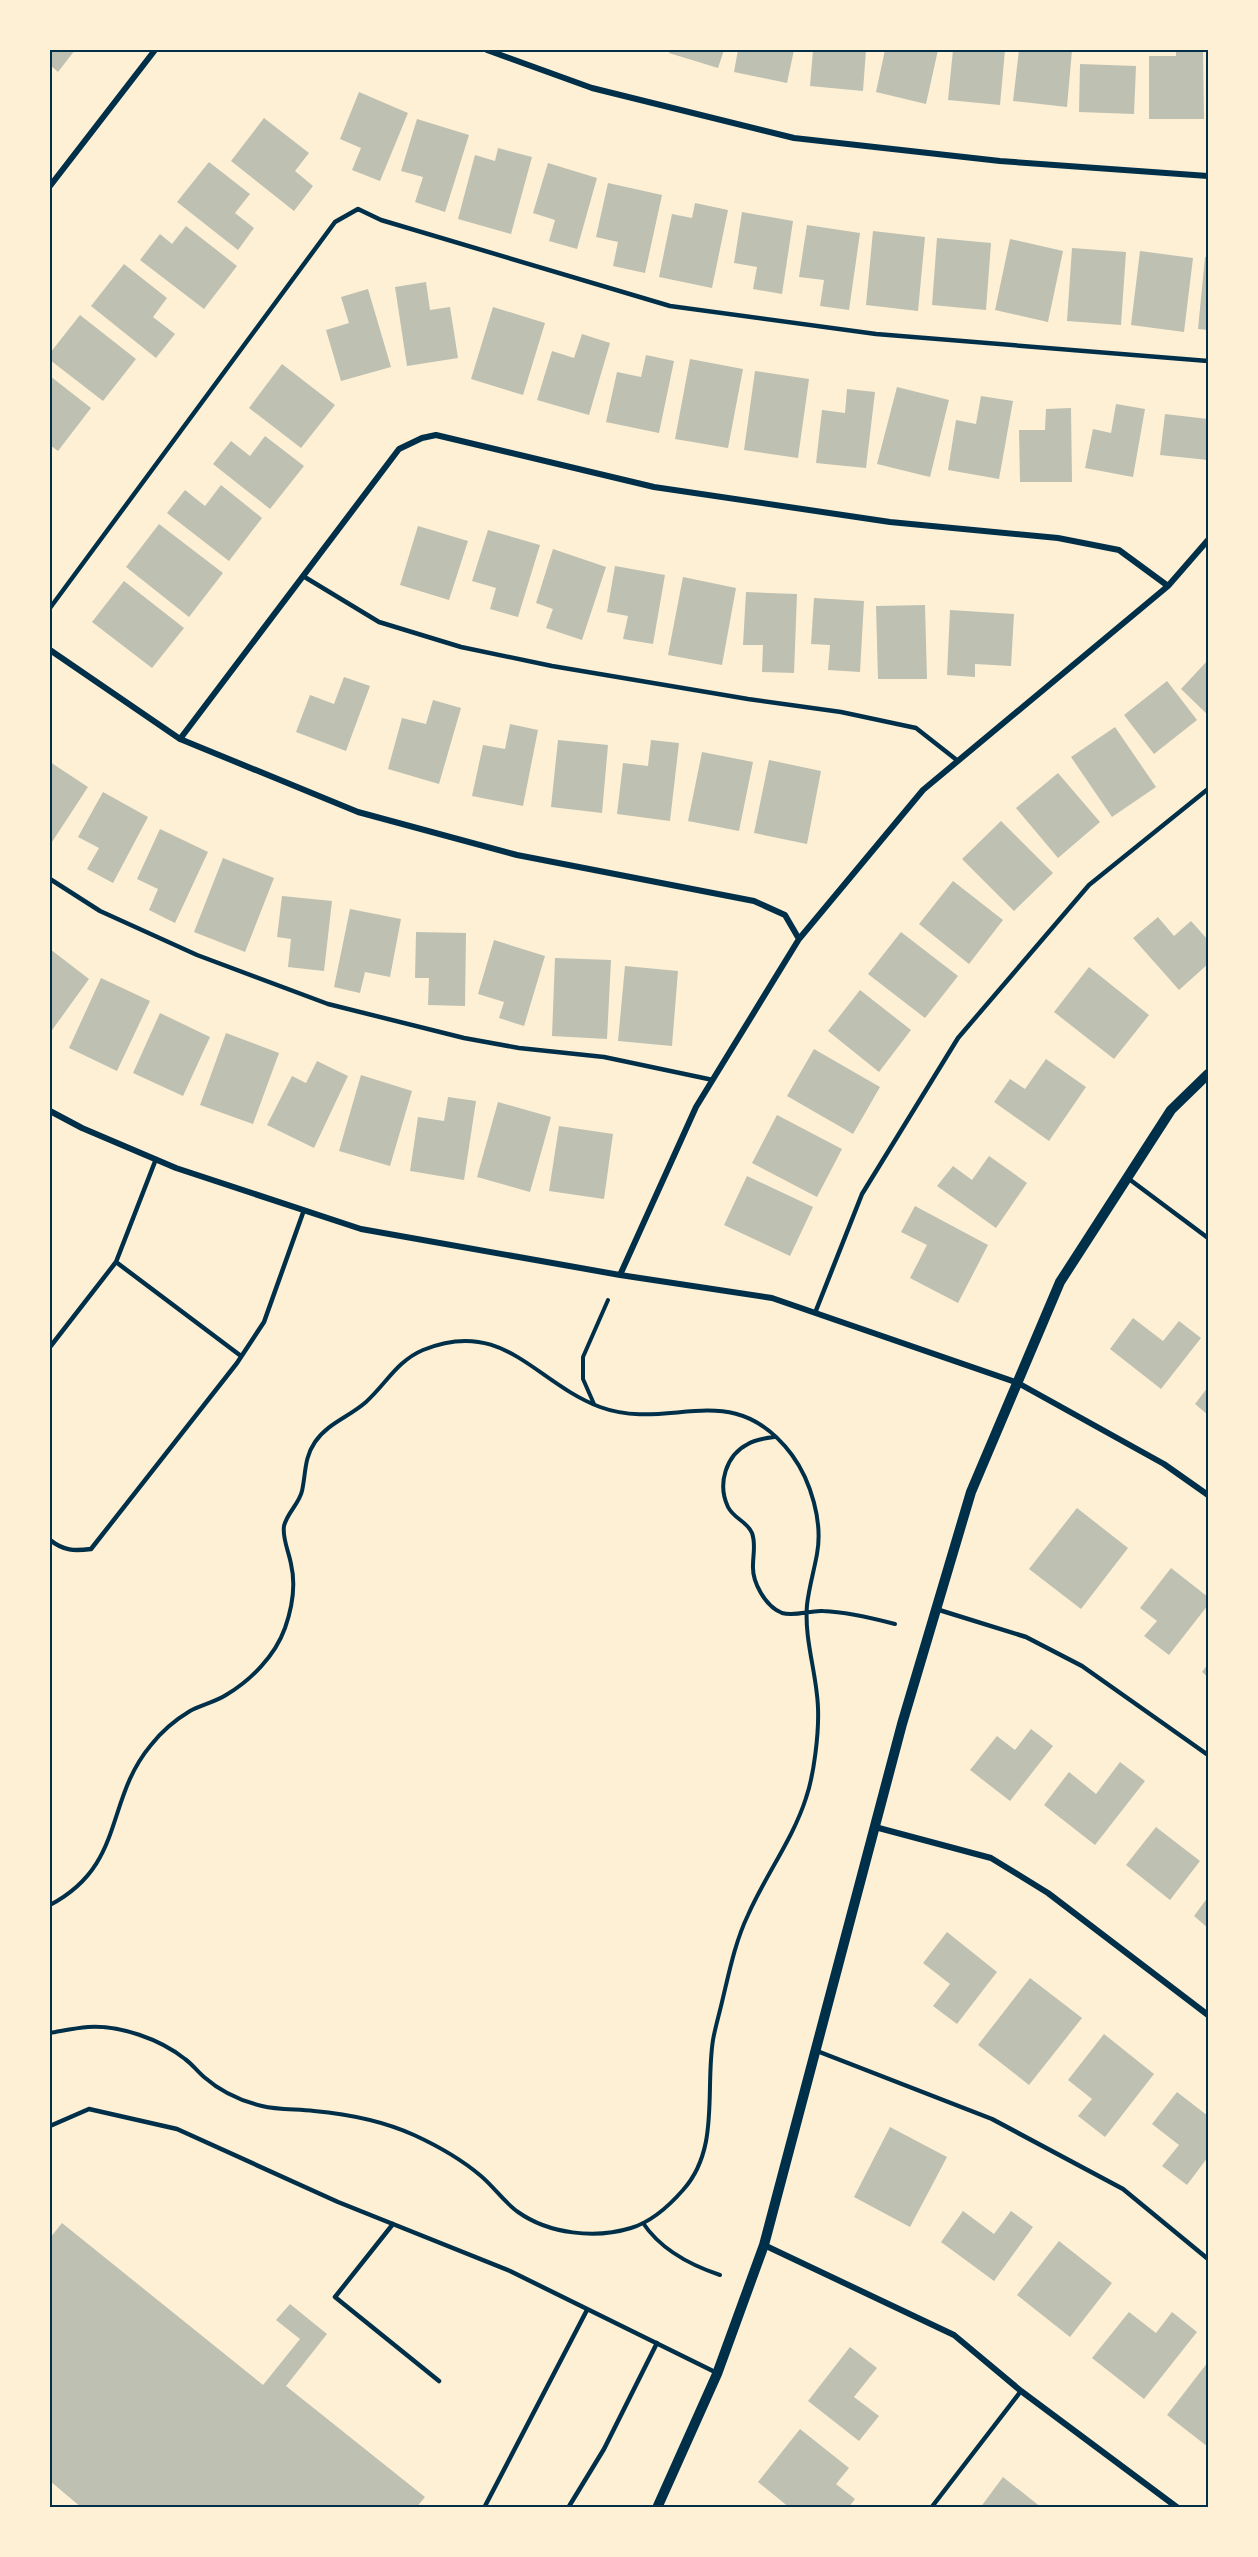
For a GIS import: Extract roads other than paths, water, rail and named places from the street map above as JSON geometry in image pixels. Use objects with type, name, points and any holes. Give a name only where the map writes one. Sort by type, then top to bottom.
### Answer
[{"type":"street","points":[[50,186],[155,50]]},
{"type":"street","points":[[487,50],[592,88],[794,138],[1000,161],[1209,176]]},
{"type":"street","points":[[180,739],[399,449],[422,438],[436,435],[654,487],[890,522],[1058,538],[1119,550],[1168,586]]},
{"type":"street","points":[[620,1275],[696,1107],[799,939],[923,790],[1168,586],[1209,540]]},
{"type":"street","points":[[50,650],[180,739],[358,812],[518,855],[754,901],[785,915],[799,939]]},
{"type":"street","points":[[657,2508],[717,2374],[764,2245],[902,1724],[971,1492],[1060,1282],[1171,1110],[1209,1074]]},
{"type":"street","points":[[50,1111],[82,1128],[156,1159],[361,1229],[620,1275],[772,1298],[1018,1383],[1164,1464],[1209,1495]]},
{"type":"street","points":[[875,1827],[991,1858],[1048,1893],[1209,2015]]},
{"type":"street","points":[[764,2245],[954,2335],[1021,2391],[1178,2508]]},
{"type":"lane","points":[[50,608],[335,222],[358,209],[381,220],[670,306],[876,334],[1209,361]]},
{"type":"lane","points":[[303,576],[379,622],[460,647],[679,687],[841,712],[916,728],[958,761]]},
{"type":"lane","points":[[815,1313],[862,1194],[958,1038],[1089,885],[1209,789]]},
{"type":"lane","points":[[50,879],[100,911],[197,955],[328,1004],[464,1038],[519,1048],[604,1057],[713,1080]]},
{"type":"lane","points":[[50,1347],[116,1262],[156,1159]]},
{"type":"lane","points":[[1127,1178],[1209,1238]]},
{"type":"lane","points":[[50,1540],[58,1547],[73,1551],[91,1549],[241,1356],[264,1322],[304,1210]]},
{"type":"lane","points":[[116,1262],[241,1356]]},
{"type":"lane","points":[[936,1609],[1026,1637],[1082,1666],[1209,1755]]},
{"type":"lane","points":[[814,2050],[992,2119],[1123,2188],[1209,2259]]},
{"type":"lane","points":[[50,2126],[89,2109],[177,2129],[338,2202],[510,2271],[717,2374]]},
{"type":"lane","points":[[393,2224],[335,2297],[439,2381]]},
{"type":"lane","points":[[484,2508],[587,2310]]},
{"type":"lane","points":[[568,2508],[604,2449],[657,2343]]},
{"type":"lane","points":[[932,2508],[1021,2391]]}]
